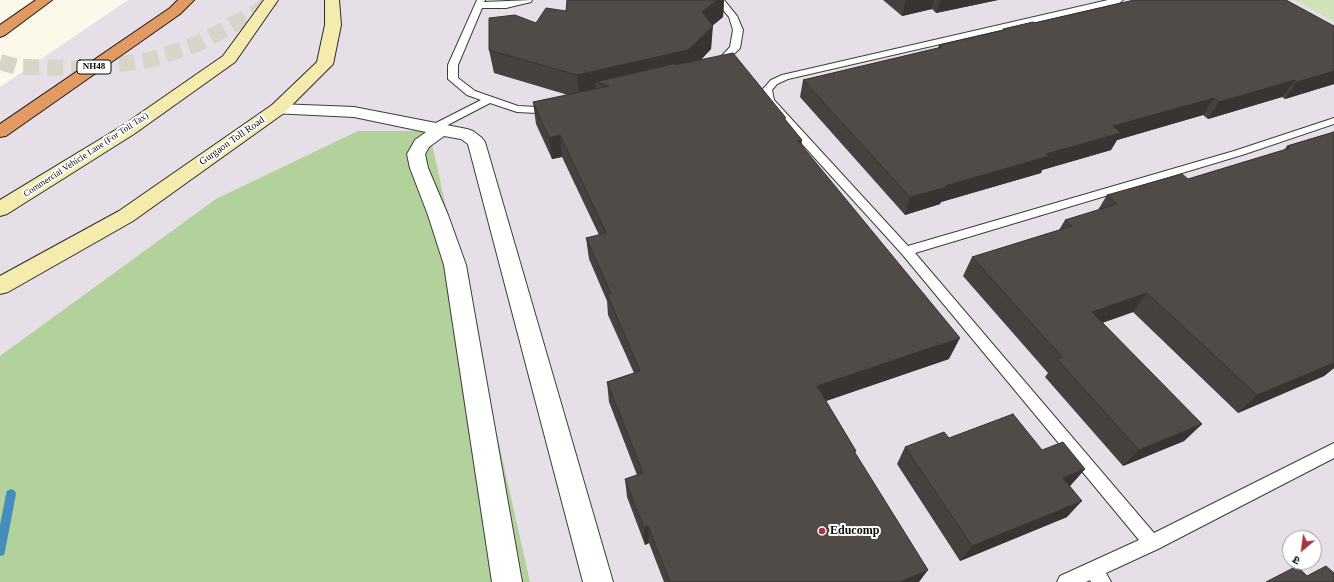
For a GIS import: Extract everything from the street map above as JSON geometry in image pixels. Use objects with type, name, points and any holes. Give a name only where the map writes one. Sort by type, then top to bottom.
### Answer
[{"type":"highway","points":[[0,32],[45,0]]},
{"type":"highway","name":"NH48","points":[[0,132],[175,11],[187,0]]},
{"type":"main road","name":"Commercial Vehicle Lane (For Toll Tax)","points":[[0,210],[128,130],[229,59],[271,0]]},
{"type":"main road","points":[[278,109],[325,64],[333,25],[332,0]]},
{"type":"main road","name":"Gurgaon Toll Road","points":[[0,286],[126,216],[278,109]]},
{"type":"street","name":"Gurgaon Toll Road","points":[[278,109],[354,112],[467,135],[476,142],[598,582]]},
{"type":"street","points":[[438,129],[421,144],[416,154],[419,168],[455,265],[507,582]]},
{"type":"lane","points":[[528,0],[506,5],[480,3],[453,65],[453,79],[471,92],[517,109],[537,110],[564,106]]},
{"type":"lane","points":[[712,68],[719,65],[735,48],[738,30],[733,16],[719,0]]},
{"type":"lane","points":[[1119,0],[785,77],[774,82],[767,90],[769,100],[906,251],[1152,543]]},
{"type":"lane","points":[[438,129],[490,99]]},
{"type":"lane","points":[[906,251],[1238,153],[1334,121]]},
{"type":"lane","points":[[1066,582],[1098,576],[1152,543],[1334,450]]},
{"type":"shaded area","points":[[128,0],[1334,0],[1334,582],[0,582],[0,87]]},
{"type":"green space","points":[[1294,0],[1334,0],[1334,21]]},
{"type":"green space","points":[[358,131],[429,131],[530,582],[0,582],[0,356],[216,199]]},
{"type":"building","points":[[567,0],[717,0],[702,12],[713,26],[688,50],[577,75],[489,50],[489,18],[515,15],[536,23],[546,8],[566,11]]},
{"type":"building","points":[[1134,0],[1286,0],[1334,26],[1334,71],[1297,82],[1295,80],[1219,102],[1214,98],[1113,126],[1121,133],[1046,154],[1049,156],[910,197],[803,80],[942,47],[939,45],[1004,30],[1003,29]]},
{"type":"building","points":[[733,53],[802,140],[798,141],[960,338],[817,386],[856,451],[854,451],[928,570],[900,582],[670,582],[648,526],[644,528],[625,479],[643,473],[607,382],[640,371],[607,294],[611,293],[586,238],[606,233],[560,135],[549,138],[533,102],[609,86],[595,82],[677,63],[675,65]]},
{"type":"building","points":[[1334,132],[1334,363],[1257,395],[1147,293],[1092,312],[1202,424],[1139,450],[1057,359],[1062,357],[972,257],[1072,226],[1065,220],[1117,204],[1107,195],[1182,174],[1188,179],[1290,148],[1287,146]]},
{"type":"building","points":[[1013,414],[1042,450],[1063,442],[1085,469],[1063,478],[1082,501],[972,546],[905,447],[944,432],[949,438]]},
{"type":"building","points":[[1326,566],[1334,573],[1334,582],[1266,582],[1289,570],[1301,570],[1307,576],[1318,570],[1322,570],[1322,568]]},
{"type":"waterway","points":[[0,551],[11,494]]},
{"type":"tunnel","points":[[0,62],[17,67],[92,68],[150,60],[197,44],[258,11],[274,0]]},
{"type":"place","name":"Educomp","points":[[822,531]]}]
